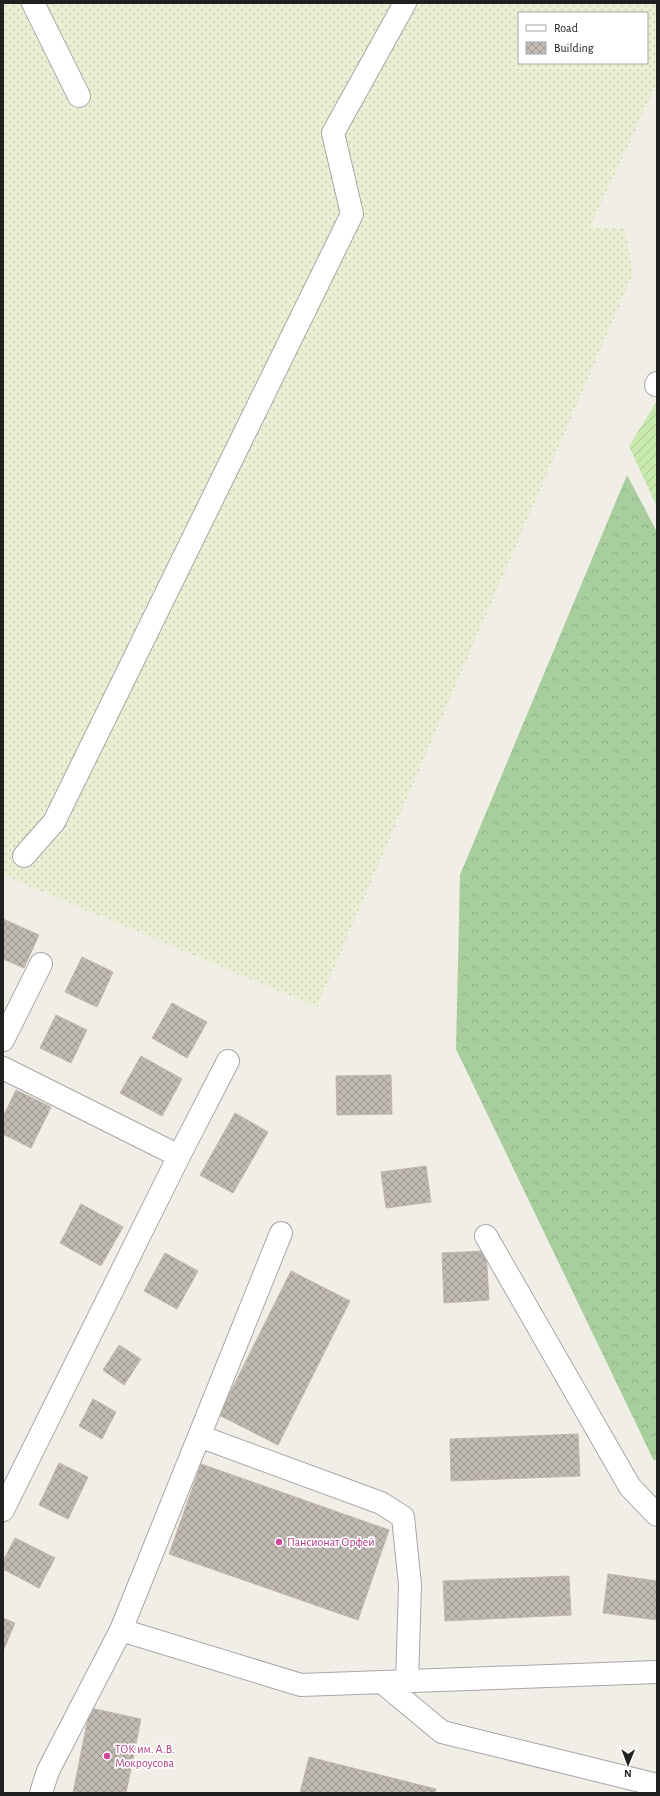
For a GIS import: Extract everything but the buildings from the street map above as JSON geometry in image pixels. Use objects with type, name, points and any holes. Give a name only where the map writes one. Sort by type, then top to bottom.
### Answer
[{"type":"lane","points":[[33,3],[79,96]]},
{"type":"lane","points":[[24,856],[54,822],[352,214],[333,133],[404,3]]},
{"type":"lane","points":[[3,1040],[41,964]]},
{"type":"lane","points":[[3,1510],[179,1156],[228,1061]]},
{"type":"lane","points":[[3,1068],[179,1156]]},
{"type":"lane","points":[[41,1793],[48,1771],[121,1630],[281,1233]]},
{"type":"lane","points":[[486,1236],[630,1487],[657,1515]]},
{"type":"lane","points":[[199,1436],[381,1503],[403,1517],[410,1585],[407,1682]]},
{"type":"lane","points":[[121,1630],[301,1685],[657,1672]]},
{"type":"lane","points":[[383,1683],[442,1732],[657,1785]]},
{"type":"green space","points":[[3,3],[657,3],[657,83],[590,227],[625,228],[633,274],[317,1007],[3,875]]},
{"type":"green space","points":[[657,401],[657,507],[629,446]]},
{"type":"green space","points":[[627,475],[657,532],[657,1458],[654,1461],[456,1049],[460,875]]},
{"type":"place","name":"Пансионат Орфей","points":[[279,1542]]},
{"type":"place","name":"ТОК им. А.В. Мокроусова","points":[[107,1756]]}]
